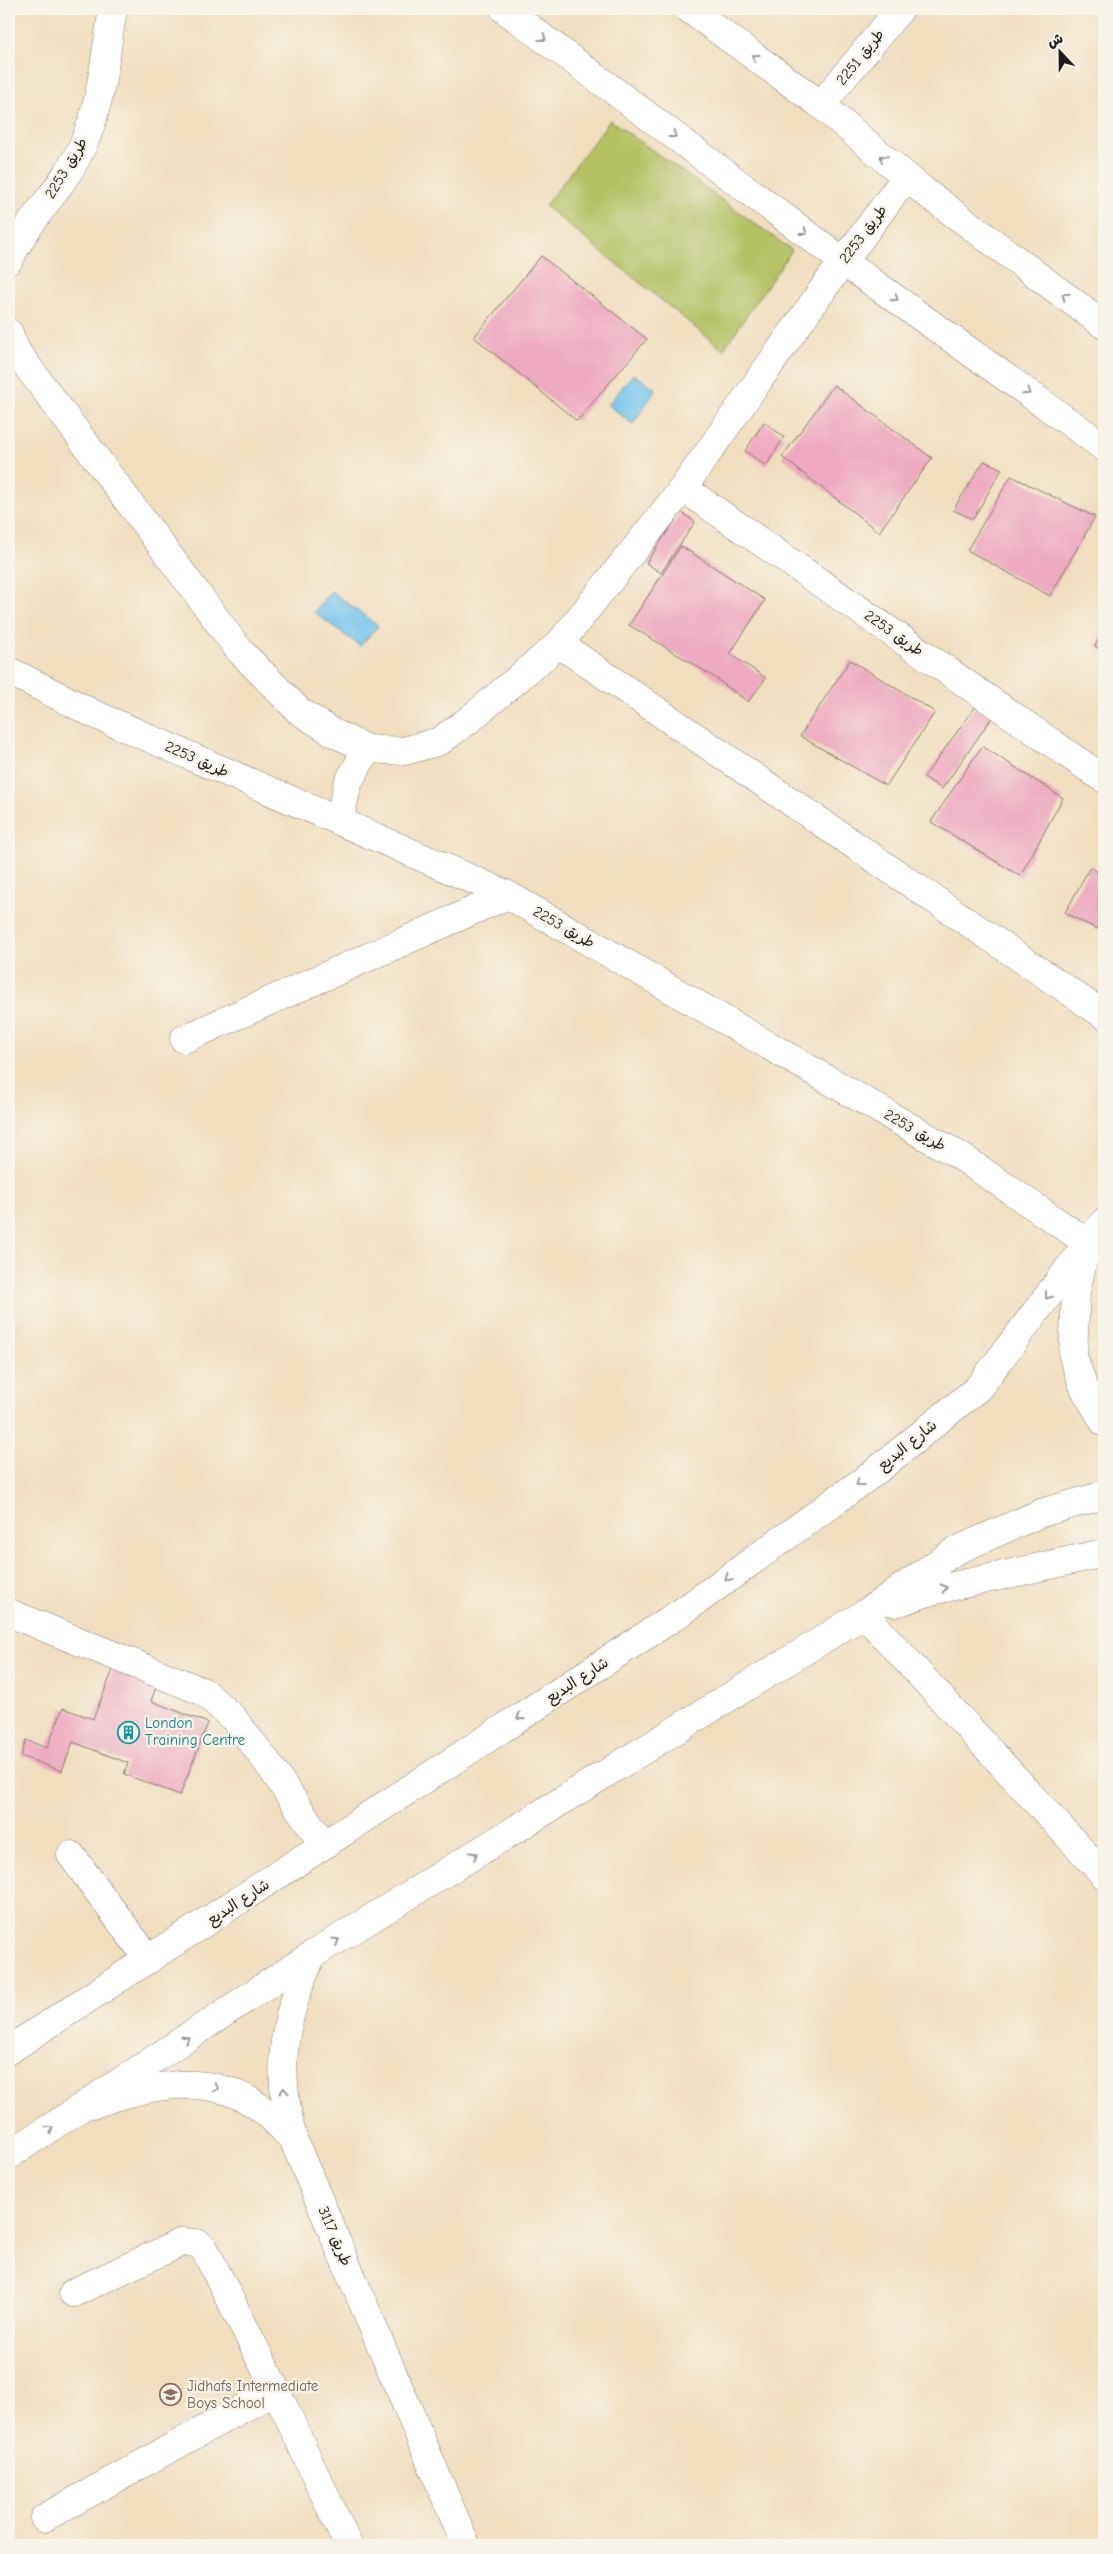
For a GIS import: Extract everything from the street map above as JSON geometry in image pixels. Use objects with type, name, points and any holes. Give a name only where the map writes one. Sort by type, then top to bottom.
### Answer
[{"type":"street","name":"طريق 2253","points":[[9,260],[19,238],[66,174],[82,148],[93,118],[113,9]]},
{"type":"street","points":[[504,9],[843,261],[1104,447]]},
{"type":"street","points":[[690,9],[821,106],[906,177],[1104,325]]},
{"type":"street","name":"طريق 2251","points":[[821,106],[900,9]]},
{"type":"street","name":"طريق 2253","points":[[9,333],[16,351],[240,651],[298,711],[334,733],[368,749],[404,751],[440,741],[470,720],[558,644],[683,488],[843,261],[906,177]]},
{"type":"street","name":"طريق 2253","points":[[683,488],[1104,779]]},
{"type":"street","points":[[558,644],[1104,1015]]},
{"type":"street","name":"طريق 2253","points":[[9,671],[94,714],[508,895],[1096,1233]]},
{"type":"street","points":[[339,821],[348,783],[368,749]]},
{"type":"street","points":[[184,1040],[508,895]]},
{"type":"street","points":[[1096,1233],[1076,1290],[1073,1356],[1084,1388],[1104,1422]]},
{"type":"street","name":"شارع البديع","points":[[9,2050],[683,1611],[875,1472],[978,1388],[1096,1233]]},
{"type":"street","points":[[9,2155],[312,1955],[864,1614],[955,1551],[1041,1513],[1104,1496]]},
{"type":"street","points":[[864,1614],[931,1591],[1104,1553]]},
{"type":"street","points":[[9,1613],[204,1692],[233,1718],[267,1762],[324,1845]]},
{"type":"street","points":[[864,1614],[1104,1875]]},
{"type":"street","points":[[71,1855],[149,1960]]},
{"type":"street","points":[[293,2139],[284,2102],[282,2064],[286,2027],[294,1999],[312,1955]]},
{"type":"street","name":"طريق 3117","points":[[84,2107],[140,2090],[177,2084],[217,2086],[259,2107],[293,2139],[466,2545]]},
{"type":"street","points":[[73,2293],[174,2245],[189,2242],[197,2243],[208,2255],[276,2390],[348,2545]]},
{"type":"street","points":[[44,2518],[276,2390]]},
{"type":"green space","points":[[610,120],[792,250],[723,350],[545,206]]},
{"type":"water","points":[[633,374],[656,389],[633,424],[608,405]]},
{"type":"water","points":[[331,591],[378,626],[360,646],[314,612]]},
{"type":"building","points":[[541,256],[647,339],[577,421],[474,337]]},
{"type":"building","points":[[834,385],[932,458],[879,532],[782,457]]},
{"type":"building","points":[[764,422],[784,437],[766,466],[745,451]]},
{"type":"building","points":[[984,461],[1002,469],[973,519],[953,510]]},
{"type":"building","points":[[1011,476],[1095,517],[1050,596],[967,550]]},
{"type":"building","points":[[681,512],[695,522],[661,573],[646,563]]},
{"type":"building","points":[[681,546],[765,600],[730,654],[766,678],[748,702],[714,677],[629,625]]},
{"type":"building","points":[[1104,631],[1104,652],[1095,646]]},
{"type":"building","points":[[850,660],[935,712],[886,786],[800,736]]},
{"type":"building","points":[[982,698],[998,709],[942,789],[924,777]]},
{"type":"building","points":[[982,746],[1063,798],[1020,876],[931,822]]},
{"type":"building","points":[[1090,867],[1104,876],[1104,916],[1097,929],[1065,913]]},
{"type":"building","name":"London Training Centre","points":[[113,1670],[156,1687],[151,1701],[208,1723],[180,1795],[124,1774],[128,1763],[73,1742],[62,1771],[21,1756],[26,1740],[47,1748],[63,1708],[93,1719]]},
{"type":"place","name":"London Training Centre","points":[[129,1732]]},
{"type":"place","name":"Jidhafs Intermediate Boys School","points":[[171,2395]]}]
